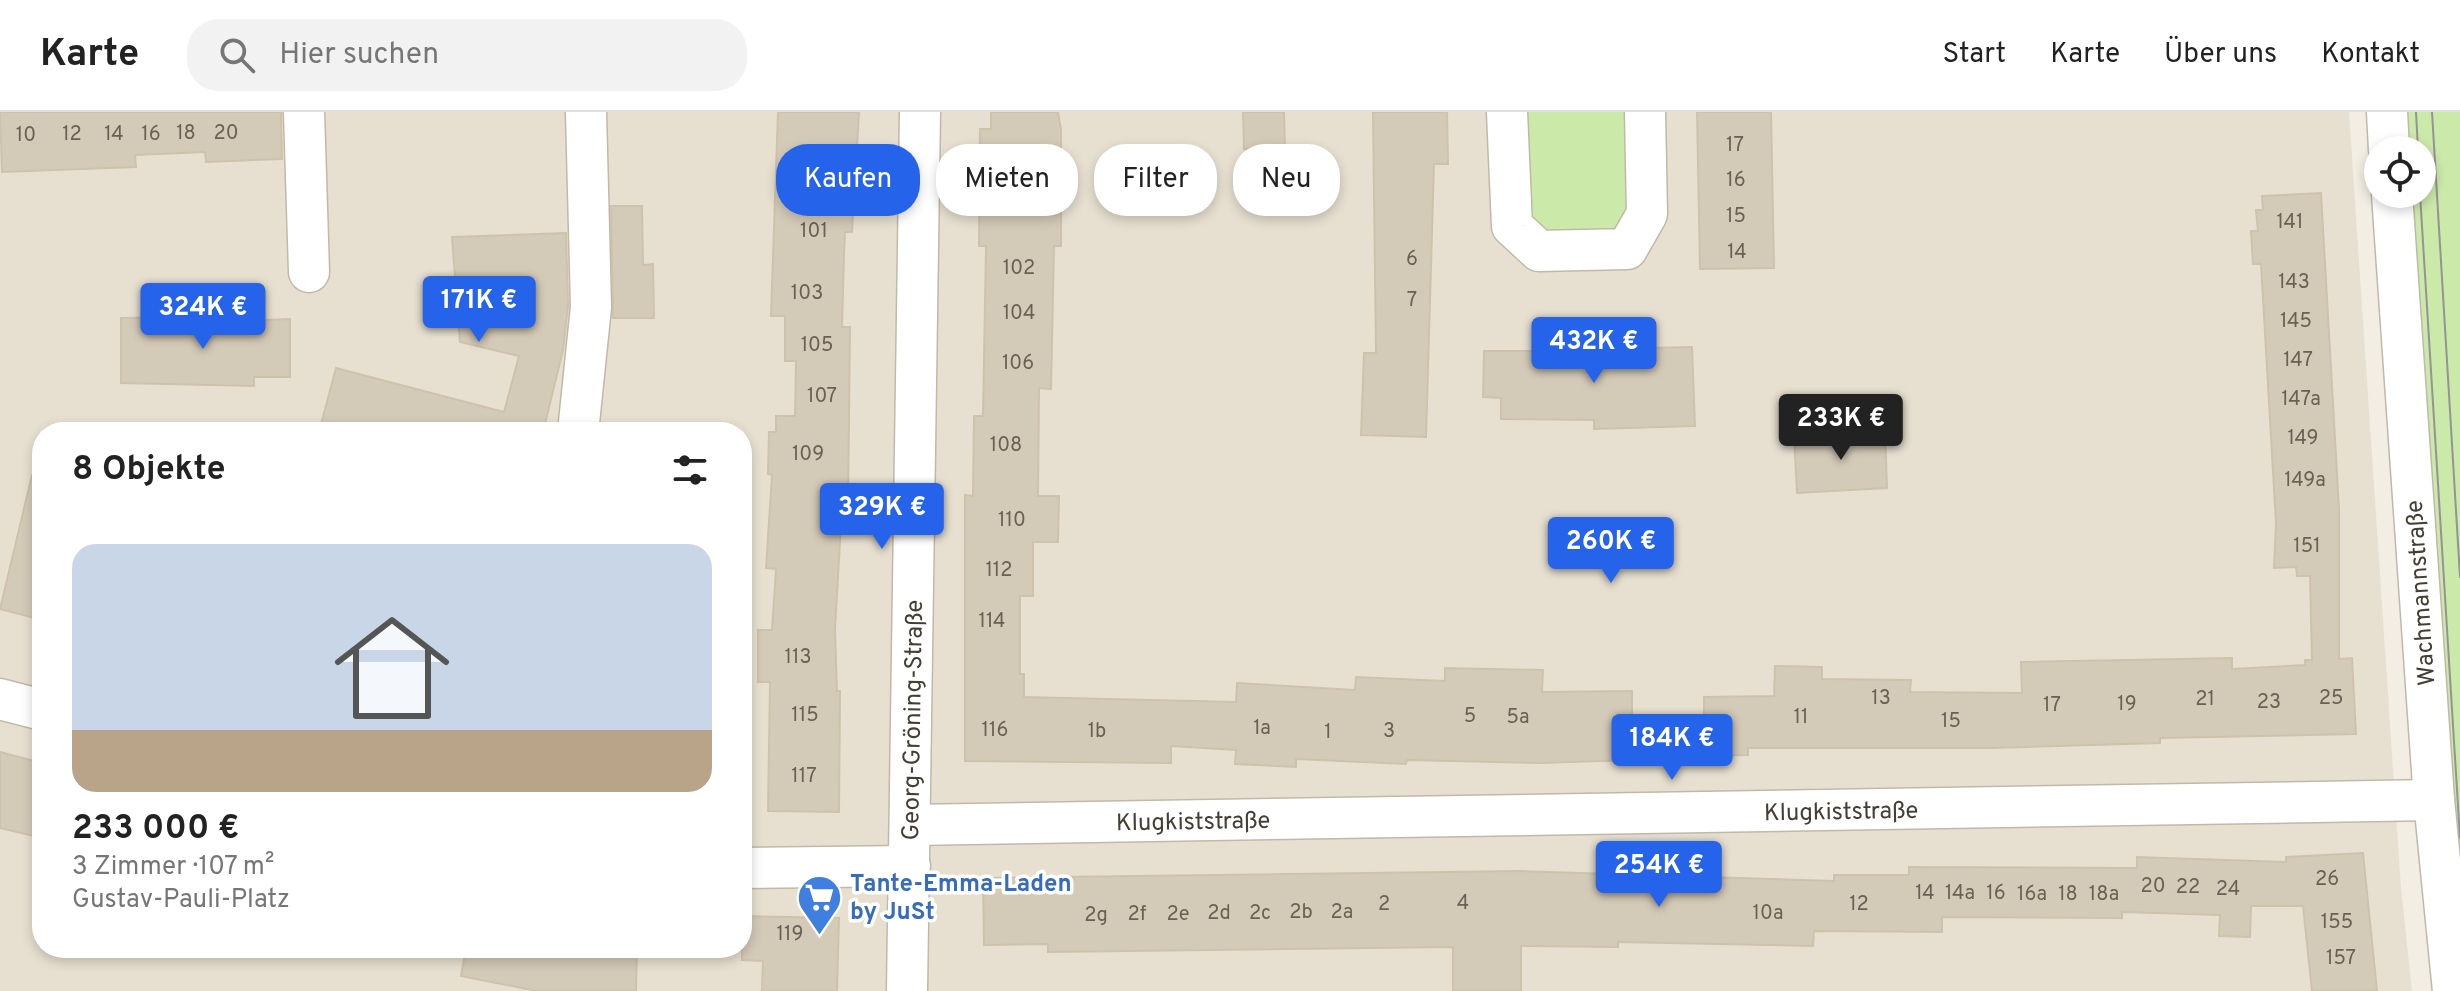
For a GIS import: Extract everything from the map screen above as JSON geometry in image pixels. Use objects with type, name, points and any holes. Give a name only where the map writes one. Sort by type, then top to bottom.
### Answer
[{"type":"street","points":[[304,112],[309,272]]},
{"type":"street","points":[[579,422],[591,307],[586,112]]},
{"type":"street","name":"Georg-Gröning-Straße","points":[[907,991],[920,112]]},
{"type":"street","points":[[1507,112],[1512,226],[1539,251],[1627,249],[1647,214],[1645,112]]},
{"type":"street","points":[[2387,112],[2388,136]]},
{"type":"street","name":"Wachmannstraße","points":[[2393,208],[2434,800],[2453,991]]},
{"type":"street","points":[[0,699],[32,707]]},
{"type":"street","name":"Klugkiststraße","points":[[911,825],[2434,800]]},
{"type":"street","points":[[752,868],[910,866]]},
{"type":"shaded area","points":[[0,112],[2349,112],[2401,888],[2412,991],[0,991]]},
{"type":"green space","points":[[1517,112],[1632,112],[1634,196],[1623,223],[1601,239],[1536,230],[1520,207]]},
{"type":"green space","points":[[2405,112],[2460,112],[2460,934],[2411,208],[2436,208],[2436,136],[2406,136]]},
{"type":"building","points":[[0,112],[281,112],[282,159],[206,162],[205,152],[135,155],[136,167],[2,172]]},
{"type":"building","points":[[778,112],[859,112],[857,144],[777,144]]},
{"type":"building","points":[[991,112],[1058,112],[1061,144],[980,144],[980,129],[991,129]]},
{"type":"building","points":[[1243,112],[1284,112],[1285,144],[1244,144]]},
{"type":"building","points":[[1373,112],[1447,112],[1448,164],[1434,164],[1426,437],[1361,435],[1364,353],[1376,353]]},
{"type":"building","points":[[1697,112],[1771,112],[1774,268],[1700,269]]},
{"type":"building","points":[[776,170],[776,216],[853,216],[852,232],[845,232],[842,327],[850,327],[848,506],[842,506],[835,630],[837,691],[840,691],[839,812],[768,811],[770,682],[758,682],[758,630],[772,630],[776,569],[766,568],[772,475],[768,474],[769,432],[776,432],[776,416],[795,416],[796,361],[785,361],[785,316],[771,316]]},
{"type":"building","points":[[2321,193],[2339,509],[2339,659],[2352,658],[2356,734],[2160,738],[2160,743],[1993,748],[1748,748],[1748,755],[1705,756],[1705,751],[1632,753],[1632,760],[1540,763],[1407,760],[1406,764],[1296,759],[1296,767],[1235,764],[1236,750],[1171,746],[1171,763],[965,761],[965,495],[973,496],[974,416],[983,416],[986,246],[979,246],[979,216],[1061,216],[1061,246],[1054,246],[1051,389],[1039,388],[1038,496],[1059,496],[1058,542],[1033,542],[1033,596],[1020,596],[1020,674],[1024,674],[1024,697],[1236,702],[1237,683],[1355,690],[1356,677],[1445,681],[1445,668],[1543,670],[1542,692],[1632,691],[1632,721],[1704,720],[1704,697],[1774,696],[1775,666],[1822,667],[1822,679],[1911,680],[1910,692],[2022,693],[2021,662],[2232,658],[2232,669],[2305,665],[2305,660],[2312,660],[2310,576],[2297,576],[2296,567],[2274,568],[2276,523],[2261,264],[2253,264],[2251,231],[2258,231],[2256,210],[2263,210],[2262,196]]},
{"type":"building","points":[[611,206],[642,206],[643,265],[653,264],[654,318],[613,318]]},
{"type":"building","points":[[566,233],[568,306],[563,350],[545,422],[322,422],[336,368],[504,412],[519,356],[460,342],[452,237]]},
{"type":"building","points":[[186,317],[186,323],[290,319],[290,377],[254,377],[254,386],[121,383],[121,318]]},
{"type":"building","points":[[1537,335],[1565,335],[1565,350],[1692,347],[1695,426],[1594,429],[1594,420],[1501,419],[1501,398],[1483,397],[1484,351],[1537,351]]},
{"type":"building","points":[[1885,431],[1887,488],[1797,493],[1794,436]]},
{"type":"building","points":[[32,475],[32,617],[0,609]]},
{"type":"building","points":[[0,752],[32,760],[32,836],[0,828]]},
{"type":"building","points":[[2363,853],[2377,991],[2312,991],[2303,906],[2251,906],[2250,937],[2219,936],[2220,915],[2122,912],[2122,918],[1942,917],[1942,932],[1814,931],[1813,946],[1618,942],[1618,947],[1521,946],[1521,991],[1453,991],[1453,947],[1048,952],[1048,944],[984,945],[983,878],[1520,871],[1834,881],[1834,875],[1909,875],[1909,867],[2137,868],[2137,857],[2286,862],[2286,857]]},
{"type":"building","points":[[752,916],[839,918],[837,991],[762,991],[763,961],[742,960],[752,958]]},
{"type":"building","points":[[464,958],[637,958],[636,991],[537,991],[461,976]]},
{"type":"tram line","points":[[2416,112],[2417,136]]},
{"type":"tram line","points":[[2432,112],[2460,577]]},
{"type":"tram line","points":[[2421,208],[2460,838]]},
{"type":"place","name":"Tante-Emma-Laden by JuSt","points":[[819,936]]}]
